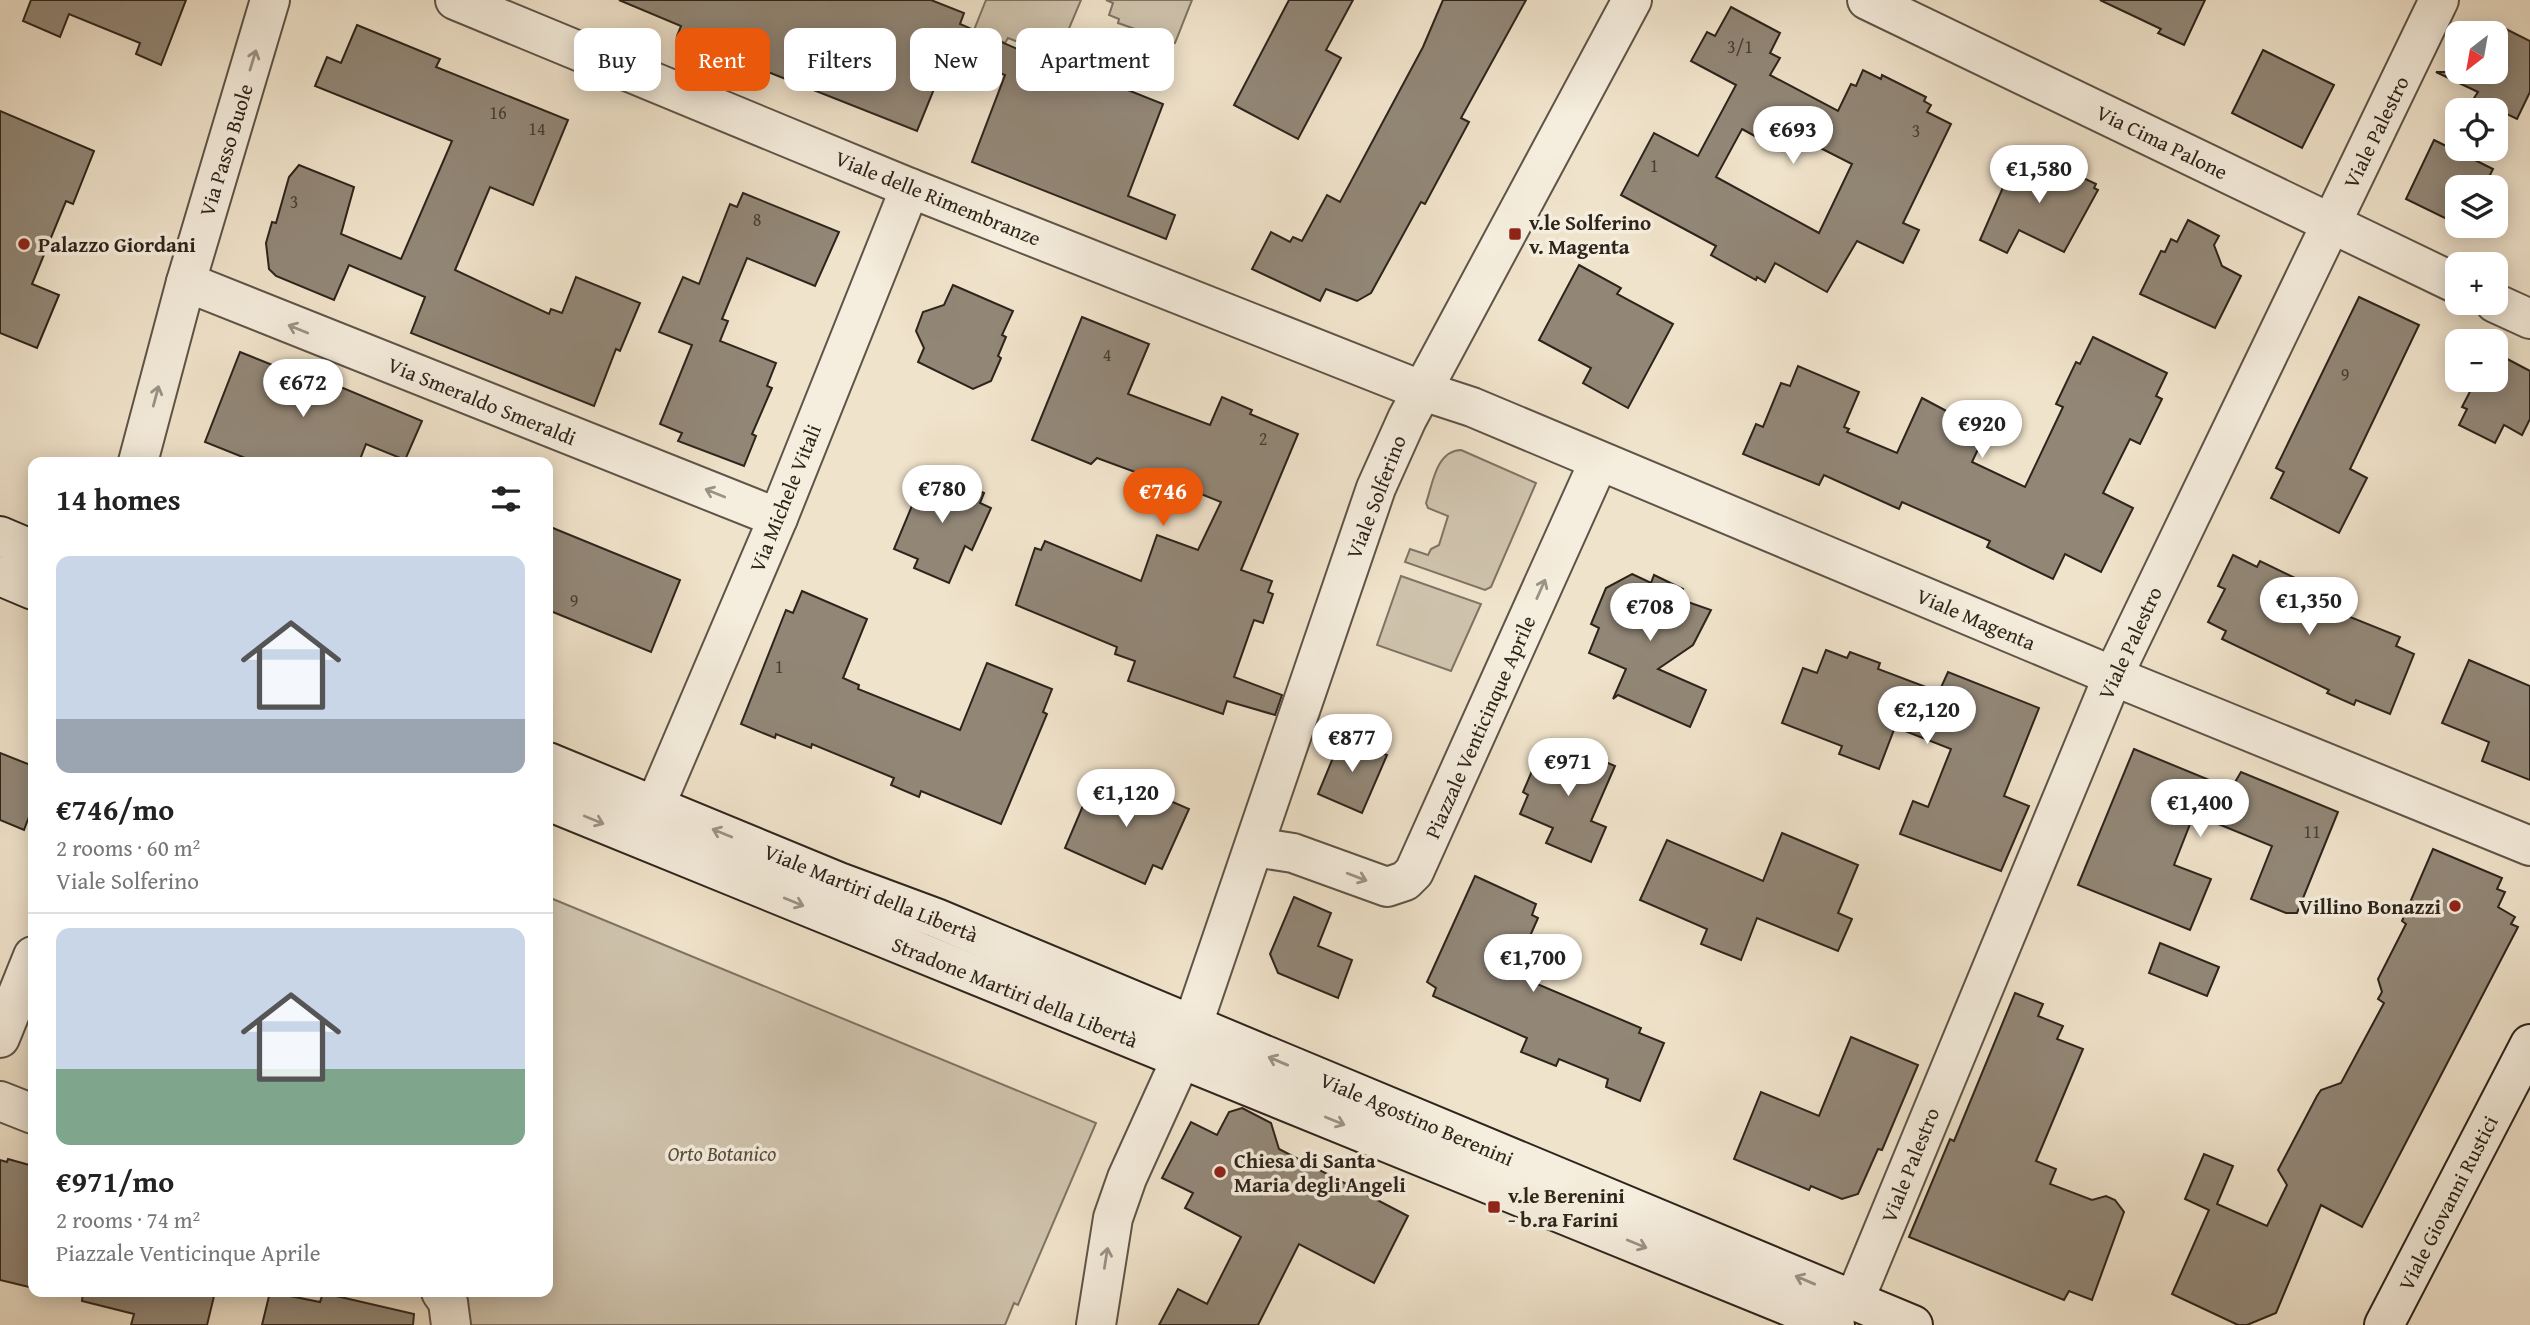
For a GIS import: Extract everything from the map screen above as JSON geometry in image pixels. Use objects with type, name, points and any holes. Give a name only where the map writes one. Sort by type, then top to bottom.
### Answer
[{"type":"street","name":"Via Passo Buole","points":[[139,457],[186,282],[271,0]]},
{"type":"street","name":"Viale delle Rimembranze","points":[[455,0],[910,188],[1423,391]]},
{"type":"street","name":"Viale Solferino","points":[[1096,1325],[1113,1218],[1127,1178],[1187,1042],[1376,488],[1423,391],[1632,0]]},
{"type":"street","name":"Via Cima Palone","points":[[1867,0],[2445,278]]},
{"type":"street","name":"Viale Palestro","points":[[1845,1313],[2113,676],[2439,0]]},
{"type":"street","name":"Via Michele Vitali","points":[[655,806],[778,518],[910,188]]},
{"type":"street","name":"Via Smeraldo Smeraldi","points":[[186,282],[778,518]]},
{"type":"street","points":[[2508,309],[2530,319]]},
{"type":"street","name":"Viale Magenta","points":[[1423,391],[1472,407],[2113,676],[2530,846]]},
{"type":"street","name":"Piazzale Venticinque Aprile","points":[[1255,847],[1293,853],[1387,887],[1405,881],[1414,872],[1599,461]]},
{"type":"street","points":[[0,536],[28,548]]},
{"type":"street","points":[[0,576],[28,588]]},
{"type":"street","name":"Viale Martiri della Libertà","points":[[553,764],[655,806],[1187,1042]]},
{"type":"street","name":"Stradone Martiri della Libertà","points":[[553,803],[848,924],[1187,1042]]},
{"type":"street","points":[[0,1038],[28,969]]},
{"type":"street","name":"Viale Agostino Berenini","points":[[1187,1042],[1845,1313],[1913,1325]]},
{"type":"street","name":"Viale Giovanni Rustici","points":[[2384,1325],[2530,1044]]},
{"type":"street","points":[[0,1101],[28,1112]]},
{"type":"green space","points":[[986,0],[1081,0],[1069,28],[1016,28],[1016,41],[1008,38],[1005,43],[1002,42],[1002,28],[975,28]]},
{"type":"green space","points":[[1106,0],[1192,0],[1175,43],[1174,28],[1132,28],[1118,23],[1119,19],[1109,15],[1113,3]]},
{"type":"green space","points":[[1461,450],[1536,483],[1491,587],[1485,590],[1405,562],[1410,549],[1428,555],[1431,549],[1439,545],[1448,516],[1428,508],[1426,503],[1441,462],[1446,456]]},
{"type":"green space","points":[[1401,576],[1481,604],[1451,671],[1377,645]]},
{"type":"green space","name":"Orto Botanico","points":[[553,899],[1096,1123],[1018,1305],[1014,1303],[1005,1325],[461,1325],[464,1297],[553,1297]]},
{"type":"building","points":[[31,0],[186,0],[161,65],[136,54],[140,43],[69,14],[60,37],[23,21]]},
{"type":"building","points":[[619,0],[931,0],[964,13],[960,24],[969,28],[910,28],[910,91],[933,91],[917,131],[816,91],[896,91],[896,28],[784,28],[784,78],[770,73],[770,28],[680,28],[681,26]]},
{"type":"building","points":[[1289,0],[1353,0],[1326,50],[1341,58],[1298,139],[1234,105]]},
{"type":"building","points":[[1443,0],[1526,0],[1461,118],[1469,122],[1425,204],[1421,202],[1371,293],[1357,301],[1326,289],[1320,301],[1252,269],[1271,232],[1290,242],[1293,237],[1302,241],[1327,195],[1340,202],[1423,47]]},
{"type":"building","points":[[2100,0],[2205,0],[2184,45],[2158,33],[2161,29]]},
{"type":"building","points":[[1731,7],[1780,33],[1770,53],[1780,58],[1770,75],[1838,111],[1851,84],[1856,86],[1863,70],[1881,79],[1882,75],[1926,97],[1924,101],[1931,105],[1927,112],[1951,124],[1903,223],[1919,230],[1903,263],[1857,241],[1827,292],[1775,263],[1765,282],[1757,277],[1756,280],[1711,255],[1716,246],[1621,195],[1654,133],[1698,156],[1736,85],[1691,61],[1707,32],[1715,36]],"holes":[[[1742,129],[1782,151],[1791,133],[1852,164],[1819,233],[1716,177]]]},
{"type":"building","points":[[357,25],[440,59],[436,67],[568,120],[533,205],[490,187],[455,270],[549,314],[551,309],[562,313],[576,277],[640,303],[620,351],[616,349],[594,406],[411,333],[425,297],[349,265],[334,300],[276,276],[269,269],[266,243],[272,222],[276,223],[289,177],[299,165],[354,187],[341,234],[401,259],[452,141],[315,86],[327,57],[341,63]]},
{"type":"building","points":[[2508,30],[2530,41],[2530,92],[2517,119],[2508,115],[2508,98],[2474,98],[2478,92],[2461,84],[2508,84]]},
{"type":"building","points":[[1002,42],[1016,48],[1016,91],[1130,91],[1163,104],[1128,196],[1175,215],[1166,239],[972,162],[999,91],[1002,91],[1005,75],[1002,74]]},
{"type":"building","points":[[2263,50],[2334,85],[2302,148],[2232,113]]},
{"type":"building","name":"Palazzo Giordani","points":[[0,111],[94,151],[73,204],[66,201],[32,284],[59,295],[37,348],[0,333]]},
{"type":"building","points":[[2434,140],[2445,145],[2445,161],[2477,161],[2493,169],[2490,175],[2445,175],[2445,218],[2406,199]]},
{"type":"building","points":[[2026,151],[2096,184],[2094,188],[2098,190],[2064,252],[2019,230],[2007,253],[1980,240],[2011,169],[2015,172]]},
{"type":"building","points":[[743,193],[839,232],[815,286],[747,258],[722,319],[728,321],[720,341],[776,363],[767,386],[772,388],[752,434],[756,436],[744,466],[678,441],[682,433],[660,424],[692,345],[659,332],[683,277],[699,284],[730,204],[737,207]]},
{"type":"building","points":[[2188,220],[2219,236],[2214,245],[2222,266],[2241,276],[2215,328],[2140,294],[2161,251],[2165,252],[2171,239],[2177,242]]},
{"type":"building","points":[[1579,265],[1621,288],[1617,294],[1673,324],[1628,408],[1583,383],[1591,368],[1539,340]]},
{"type":"building","points":[[953,285],[1013,311],[1002,335],[1006,337],[998,356],[1001,358],[991,381],[973,389],[918,362],[924,348],[916,331],[923,312],[944,305]]},
{"type":"building","points":[[2359,297],[2419,325],[2350,469],[2367,478],[2339,533],[2271,498],[2284,472],[2276,468]]},
{"type":"building","points":[[1082,317],[1149,344],[1128,394],[1210,425],[1222,397],[1252,410],[1250,414],[1298,434],[1241,570],[1272,581],[1268,592],[1273,594],[1263,623],[1254,620],[1234,677],[1282,695],[1275,715],[1227,701],[1223,714],[1128,681],[1135,661],[1115,654],[1117,647],[1016,605],[1035,548],[1041,550],[1045,541],[1141,581],[1157,535],[1198,550],[1221,502],[1144,471],[1143,475],[1097,458],[1091,464],[1032,440]]},
{"type":"building","points":[[2093,337],[2167,373],[2156,396],[2162,399],[2140,444],[2130,439],[2103,493],[2133,508],[2101,572],[2065,554],[2053,579],[1987,547],[1990,541],[1902,502],[1899,509],[1824,475],[1819,485],[1743,454],[1756,424],[1763,427],[1781,383],[1790,386],[1798,366],[1859,392],[1844,427],[1849,429],[1847,432],[1897,453],[1922,398],[1986,432],[1972,462],[2025,487],[2063,407],[2056,404],[2076,362],[2080,364]]},
{"type":"building","points":[[240,352],[322,385],[324,380],[422,421],[406,457],[398,457],[366,444],[361,457],[242,457],[205,442]]},
{"type":"building","points":[[2508,359],[2530,371],[2530,419],[2522,435],[2504,425],[2495,443],[2459,425],[2467,409],[2462,407],[2470,392],[2508,392]]},
{"type":"building","points":[[926,472],[947,482],[949,477],[984,493],[980,503],[991,508],[972,550],[965,546],[949,583],[914,568],[918,559],[894,549]]},
{"type":"building","points":[[553,528],[680,580],[651,652],[553,612]]},
{"type":"building","points":[[2233,555],[2257,567],[2260,561],[2295,578],[2288,592],[2400,637],[2396,646],[2414,654],[2390,714],[2356,700],[2354,705],[2327,693],[2329,690],[2222,639],[2226,631],[2208,622],[2225,589],[2218,586]]},
{"type":"building","points":[[1632,574],[1651,583],[1654,575],[1683,589],[1679,599],[1711,610],[1693,645],[1658,669],[1706,690],[1690,727],[1618,695],[1613,699],[1626,669],[1589,653],[1599,628],[1591,624],[1606,588]]},
{"type":"building","points":[[802,591],[867,619],[843,678],[859,685],[858,689],[960,730],[987,663],[1052,689],[1043,712],[1047,714],[1001,824],[921,791],[919,797],[891,785],[894,778],[812,744],[811,748],[776,734],[775,738],[741,724],[786,610],[793,613]]},
{"type":"building","points":[[1826,650],[1847,658],[1850,652],[1880,663],[1878,669],[1939,692],[1948,672],[2039,708],[2004,796],[2029,806],[2001,871],[1900,834],[1913,801],[1928,807],[1951,749],[1895,727],[1879,769],[1839,754],[1842,746],[1782,723],[1803,668],[1817,673]]},
{"type":"building","points":[[2469,660],[2530,686],[2530,780],[2482,761],[2489,742],[2442,723]]},
{"type":"building","points":[[1342,736],[1387,755],[1362,813],[1318,794]]},
{"type":"building","points":[[1552,739],[1615,766],[1591,821],[1606,827],[1591,862],[1546,843],[1553,828],[1520,814],[1528,795],[1523,792],[1538,757],[1543,759]]},
{"type":"building","points":[[2134,749],[2231,789],[2241,772],[2338,812],[2297,913],[2286,913],[2251,899],[2272,846],[2194,814],[2174,865],[2211,879],[2190,930],[2078,885]]},
{"type":"building","points":[[0,753],[28,764],[28,819],[24,830],[0,820]]},
{"type":"building","points":[[1096,775],[1149,799],[1152,793],[1189,809],[1162,869],[1153,865],[1145,884],[1065,848]]},
{"type":"building","points":[[1782,833],[1858,865],[1838,913],[1852,919],[1838,951],[1757,918],[1741,960],[1701,944],[1707,929],[1640,900],[1667,840],[1763,881]]},
{"type":"building","points":[[2433,849],[2502,878],[2497,889],[2505,892],[2498,907],[2515,917],[2511,924],[2518,927],[2362,1227],[2321,1205],[2276,1313],[2247,1325],[2238,1325],[2172,1294],[2209,1210],[2185,1199],[2204,1154],[2233,1166],[2217,1204],[2267,1226],[2287,1185],[2278,1170],[2317,1096],[2321,1090],[2341,1083],[2384,1003],[2378,999],[2382,992],[2378,979],[2406,924],[2402,921]]},
{"type":"building","points":[[1475,876],[1536,904],[1532,915],[1538,918],[1519,961],[1542,971],[1537,984],[1641,1028],[1639,1033],[1664,1043],[1640,1101],[1606,1087],[1608,1079],[1559,1059],[1556,1066],[1521,1052],[1527,1038],[1433,996],[1436,988],[1427,982]]},
{"type":"building","points":[[1294,897],[1331,913],[1318,946],[1352,960],[1338,998],[1278,973],[1270,954]]},
{"type":"building","points":[[2160,943],[2219,967],[2207,996],[2149,973]]},
{"type":"building","points":[[2015,993],[2043,1004],[2038,1016],[2063,1026],[2057,1039],[2083,1049],[2036,1161],[2056,1169],[2050,1184],[2092,1200],[2106,1196],[2115,1200],[2124,1212],[2092,1300],[2069,1291],[2064,1300],[1909,1237],[1950,1139],[1954,1141]]},
{"type":"building","points":[[1851,1037],[1918,1065],[1882,1150],[1878,1149],[1858,1194],[1842,1199],[1811,1186],[1809,1190],[1734,1159],[1761,1092],[1819,1116]]},
{"type":"building","points":[[1242,1108],[1271,1123],[1279,1149],[1408,1216],[1374,1283],[1299,1244],[1258,1325],[1159,1325],[1178,1289],[1207,1304],[1241,1237],[1185,1208],[1193,1193],[1162,1178],[1191,1122],[1217,1135],[1229,1112]]},
{"type":"building","points":[[8,1159],[28,1165],[28,1287],[0,1280],[0,1160],[7,1162]]},
{"type":"building","points":[[82,1297],[214,1297],[207,1325],[131,1325],[134,1314],[82,1301]]},
{"type":"building","points":[[269,1297],[295,1297],[320,1302],[322,1297],[340,1297],[414,1314],[413,1325],[262,1325]]},
{"type":"place","name":"v.le Solferino v. Magenta","points":[[1515,234]]},
{"type":"place","name":"Palazzo Giordani","points":[[24,244]]},
{"type":"place","name":"Villino Bonazzi","points":[[2455,906]]},
{"type":"place","name":"Chiesa di Santa Maria degli Angeli","points":[[1220,1172]]},
{"type":"place","name":"v.le Berenini - b.ra Farini","points":[[1494,1207]]}]
